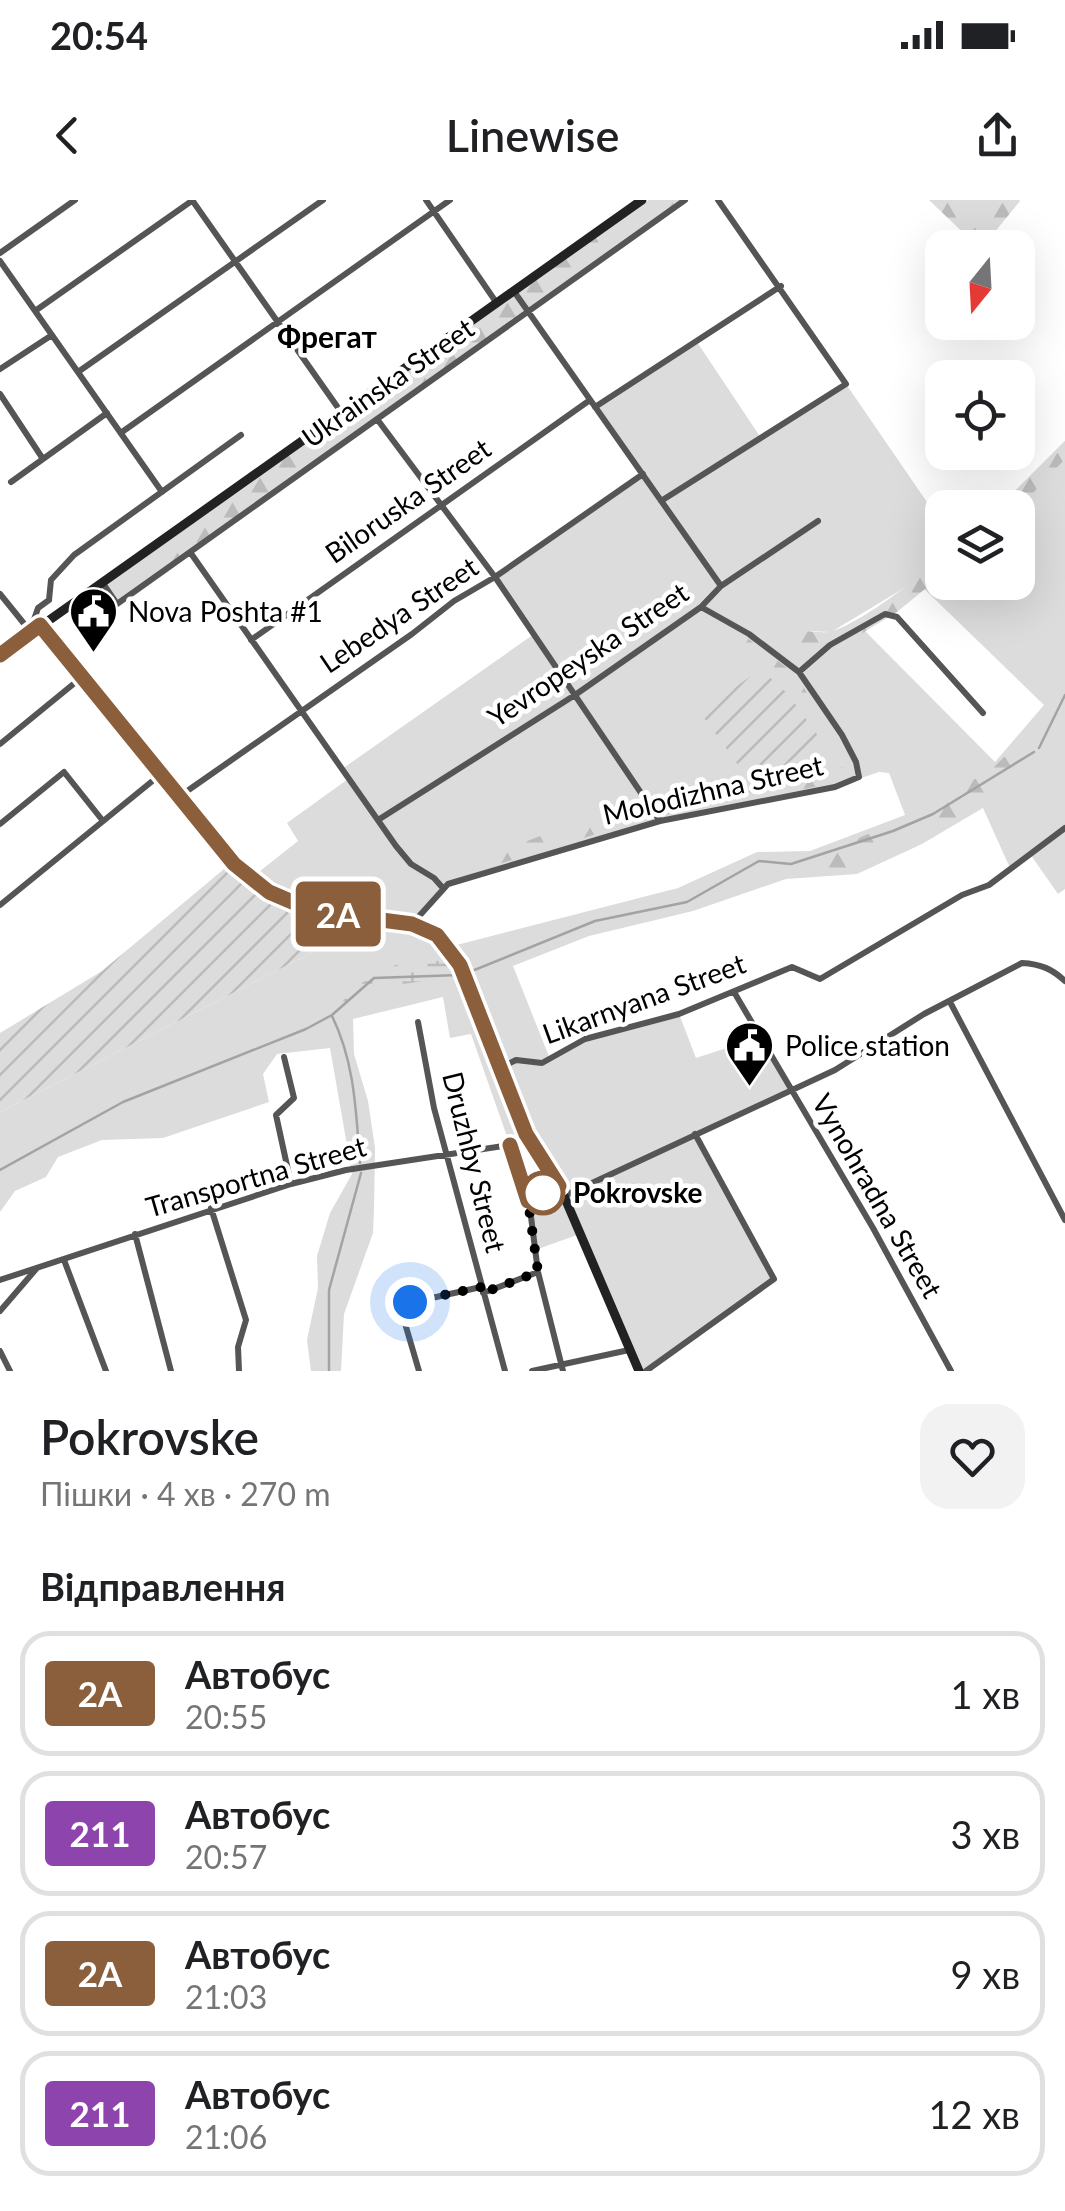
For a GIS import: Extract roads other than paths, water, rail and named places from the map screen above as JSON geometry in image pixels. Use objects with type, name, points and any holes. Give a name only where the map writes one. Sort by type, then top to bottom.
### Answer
[{"type":"street","points":[[0,253],[74,200]]},
{"type":"street","points":[[35,311],[193,200],[341,412]]},
{"type":"street","points":[[78,372],[323,200]]},
{"type":"street","points":[[426,200],[496,302]]},
{"type":"street","points":[[122,432],[450,200]]},
{"type":"street","points":[[0,655],[642,200]]},
{"type":"street","name":"Ukrainska Street","points":[[102,582],[117,604],[685,200]]},
{"type":"street","points":[[661,501],[846,384],[718,200]]},
{"type":"street","points":[[0,261],[162,492]]},
{"type":"street","name":"Biloruska Street","points":[[251,640],[593,403],[781,286]]},
{"type":"street","points":[[514,290],[720,586]]},
{"type":"street","points":[[0,368],[52,335]]},
{"type":"street","points":[[0,394],[42,459]]},
{"type":"street","points":[[10,482],[107,413]]},
{"type":"street","points":[[377,419],[495,577],[660,820]]},
{"type":"street","points":[[58,614],[49,600],[50,580],[62,566],[241,436]]},
{"type":"street","name":"Lebedya Street","points":[[181,795],[454,601],[643,474]]},
{"type":"street","name":"Yevropeyska Street","points":[[378,820],[576,694],[701,608],[720,586],[818,521]]},
{"type":"street","points":[[190,552],[378,820],[411,864],[434,878],[442,888],[412,924]]},
{"type":"street","points":[[0,594],[82,677],[250,879],[269,892],[314,909],[412,924],[437,935],[460,965],[526,1134],[564,1196],[629,1350],[642,1371],[774,1279],[695,1134]]},
{"type":"street","points":[[35,628],[38,608],[49,600]]},
{"type":"street","points":[[701,608],[749,634],[799,672],[830,644],[885,614],[897,617],[983,713]]},
{"type":"street","name":"Molodizhna Street","points":[[442,888],[660,820],[835,787],[859,776],[842,734],[799,672]]},
{"type":"street","points":[[0,744],[82,677]]},
{"type":"street","points":[[0,824],[64,772],[103,821]]},
{"type":"street","points":[[0,904],[161,774]]},
{"type":"street","name":"Likarnyana Street","points":[[500,1068],[516,1060],[542,1062],[585,1040],[679,1014],[792,967],[820,979],[962,895],[989,885],[1065,828]]},
{"type":"street","points":[[564,1196],[835,1070],[924,1014],[1022,964],[1054,970],[1065,982]]},
{"type":"street","name":"Vynohradna Street","points":[[734,992],[951,1371]]},
{"type":"street","points":[[950,1002],[1065,1220]]},
{"type":"street","name":"Druzhby Street","points":[[418,1022],[434,1108],[504,1371]]},
{"type":"street","points":[[284,1057],[294,1098],[276,1115],[291,1184]]},
{"type":"street","name":"Transportna Street","points":[[0,1280],[291,1184],[346,1170],[510,1145],[526,1134]]},
{"type":"street","points":[[510,1145],[528,1201],[538,1272],[562,1368]]},
{"type":"street","points":[[528,1201],[559,1186]]},
{"type":"street","points":[[211,1208],[246,1320],[238,1347],[240,1371]]},
{"type":"street","points":[[135,1234],[171,1371]]},
{"type":"street","points":[[64,1260],[106,1371]]},
{"type":"street","points":[[0,1311],[38,1267]]},
{"type":"street","points":[[420,1371],[404,1320],[405,1304],[482,1290],[538,1272]]},
{"type":"street","points":[[532,1371],[562,1368],[629,1350]]},
{"type":"street","points":[[0,1351],[10,1371]]},
{"type":"waterway","points":[[1039,748],[1065,695]]},
{"type":"waterway","points":[[467,973],[595,921],[687,902],[759,861],[791,864],[893,831],[933,814],[1034,752]]},
{"type":"waterway","points":[[0,1170],[123,1102],[306,1029],[332,1015],[374,978],[459,975]]},
{"type":"waterway","points":[[332,1016],[350,1070],[360,1163]]},
{"type":"waterway","points":[[329,1371],[329,1290],[361,1173]]},
{"type":"place","name":"Nova Poshta #1","points":[[93,654]]},
{"type":"place","name":"Police station","points":[[750,1088]]},
{"type":"place","name":"Pokrovske","points":[[543,1193]]},
{"type":"district","name":"Фрегат","points":[[327,338]]}]
